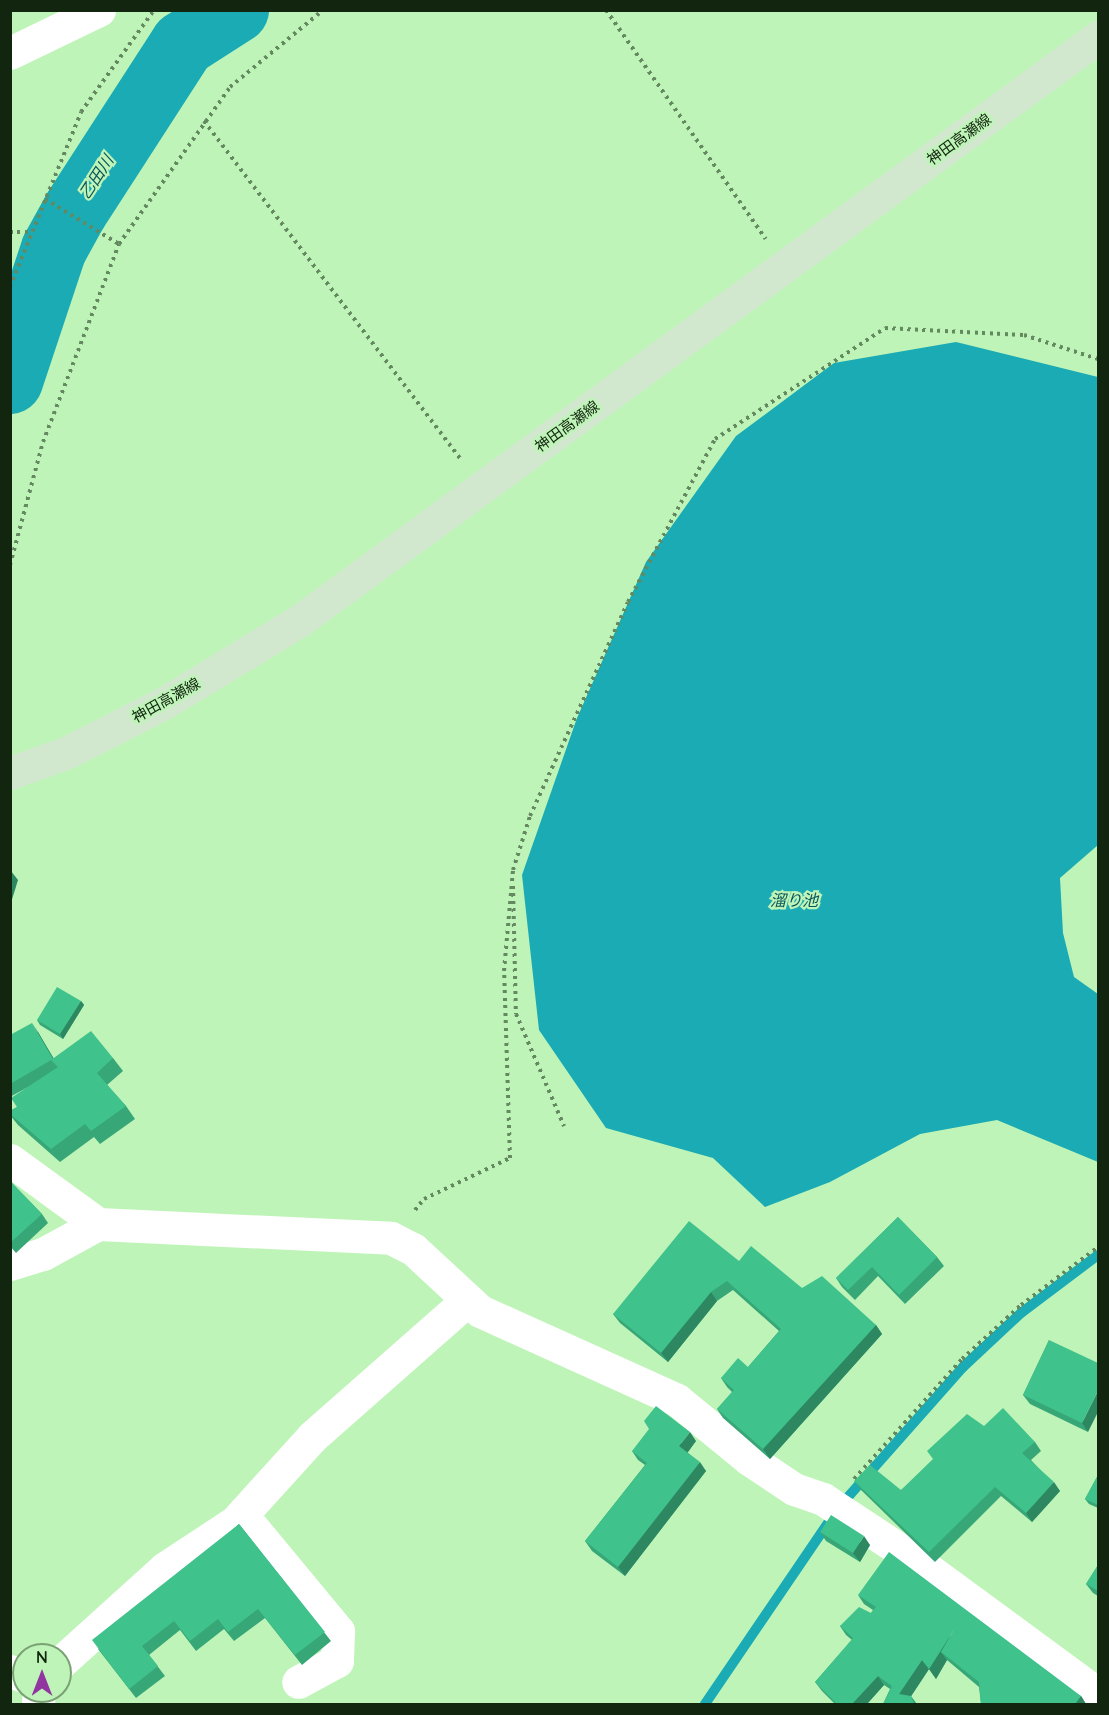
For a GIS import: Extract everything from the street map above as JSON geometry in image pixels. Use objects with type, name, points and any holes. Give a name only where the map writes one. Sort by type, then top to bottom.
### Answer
[{"type":"main road","name":"神田高瀬線","points":[[10,773],[68,752],[183,692],[299,621],[1098,37]]},
{"type":"street","points":[[10,53],[99,10]]},
{"type":"street","points":[[10,1160],[98,1224]]},
{"type":"street","points":[[10,1263],[43,1254],[98,1224],[391,1238],[413,1249],[465,1302],[677,1400],[749,1459],[794,1489],[839,1510],[1098,1694]]},
{"type":"street","points":[[72,1652],[165,1568],[242,1515],[312,1437],[465,1302]]},
{"type":"street","points":[[242,1515],[338,1631],[337,1662],[298,1682]]},
{"type":"path","points":[[10,287],[81,112],[154,10]]},
{"type":"path","points":[[10,565],[43,442],[119,244],[230,87],[323,10]]},
{"type":"path","points":[[606,10],[785,266]]},
{"type":"path","points":[[204,121],[482,488]]},
{"type":"path","points":[[45,199],[119,244]]},
{"type":"path","points":[[10,232],[32,232]]},
{"type":"path","points":[[391,1238],[424,1199],[510,1158],[504,971],[513,870],[530,816],[628,602],[715,439],[885,328],[1024,335],[1098,359]]},
{"type":"path","points":[[513,870],[516,1014],[564,1126]]},
{"type":"path","points":[[839,1510],[962,1359],[1021,1305],[1098,1247]]},
{"type":"water","name":"溜り池","points":[[956,342],[1098,377],[1098,845],[1060,878],[1063,933],[1074,977],[1098,994],[1098,1162],[997,1120],[920,1134],[830,1182],[765,1207],[713,1158],[606,1128],[539,1030],[522,875],[577,718],[646,562],[736,436],[834,363]]},
{"type":"building","points":[[57,987],[81,1001],[60,1034],[37,1020]]},
{"type":"building","points":[[32,1023],[53,1059],[10,1084],[10,1035]]},
{"type":"building","points":[[91,1031],[113,1058],[97,1073],[126,1106],[91,1131],[85,1124],[51,1149],[10,1114],[10,1111],[17,1107],[11,1098],[58,1067],[51,1060]]},
{"type":"building","points":[[10,1181],[42,1214],[10,1243]]},
{"type":"building","points":[[898,1217],[937,1257],[899,1295],[872,1267],[848,1290],[836,1278]]},
{"type":"building","points":[[689,1221],[739,1261],[751,1246],[802,1288],[822,1276],[876,1325],[763,1449],[717,1409],[734,1390],[721,1378],[738,1358],[748,1367],[781,1329],[727,1281],[711,1292],[661,1353],[613,1314]]},
{"type":"building","points":[[1049,1340],[1098,1363],[1098,1391],[1082,1423],[1023,1395]]},
{"type":"building","points":[[656,1406],[690,1432],[679,1446],[700,1462],[618,1567],[585,1541],[647,1463],[632,1451],[649,1429],[644,1421]]},
{"type":"building","points":[[1003,1408],[1035,1442],[1022,1453],[1054,1482],[1026,1513],[995,1487],[929,1552],[854,1481],[870,1465],[901,1490],[933,1459],[927,1451],[967,1414],[984,1426]]},
{"type":"building","points":[[1098,1475],[1098,1505],[1085,1499]]},
{"type":"building","points":[[831,1515],[864,1536],[853,1553],[820,1532]]},
{"type":"building","points":[[239,1524],[325,1632],[295,1655],[258,1609],[228,1632],[218,1619],[190,1641],[174,1621],[142,1646],[158,1666],[129,1689],[92,1640]]},
{"type":"building","points":[[889,1552],[1081,1696],[1075,1704],[981,1704],[979,1682],[941,1652],[955,1628],[929,1669],[922,1660],[899,1694],[911,1696],[914,1704],[883,1704],[892,1686],[878,1676],[852,1704],[837,1704],[815,1682],[853,1638],[840,1626],[859,1607],[871,1613],[876,1607],[858,1595]]},
{"type":"building","points":[[1098,1565],[1098,1591],[1086,1584]]},
{"type":"waterway","name":"乙田川","points":[[10,381],[54,249],[75,211],[183,44],[236,10]]},
{"type":"waterway","points":[[840,1506],[963,1367],[1021,1313],[1098,1255]]},
{"type":"waterway","points":[[705,1704],[828,1523]]}]
